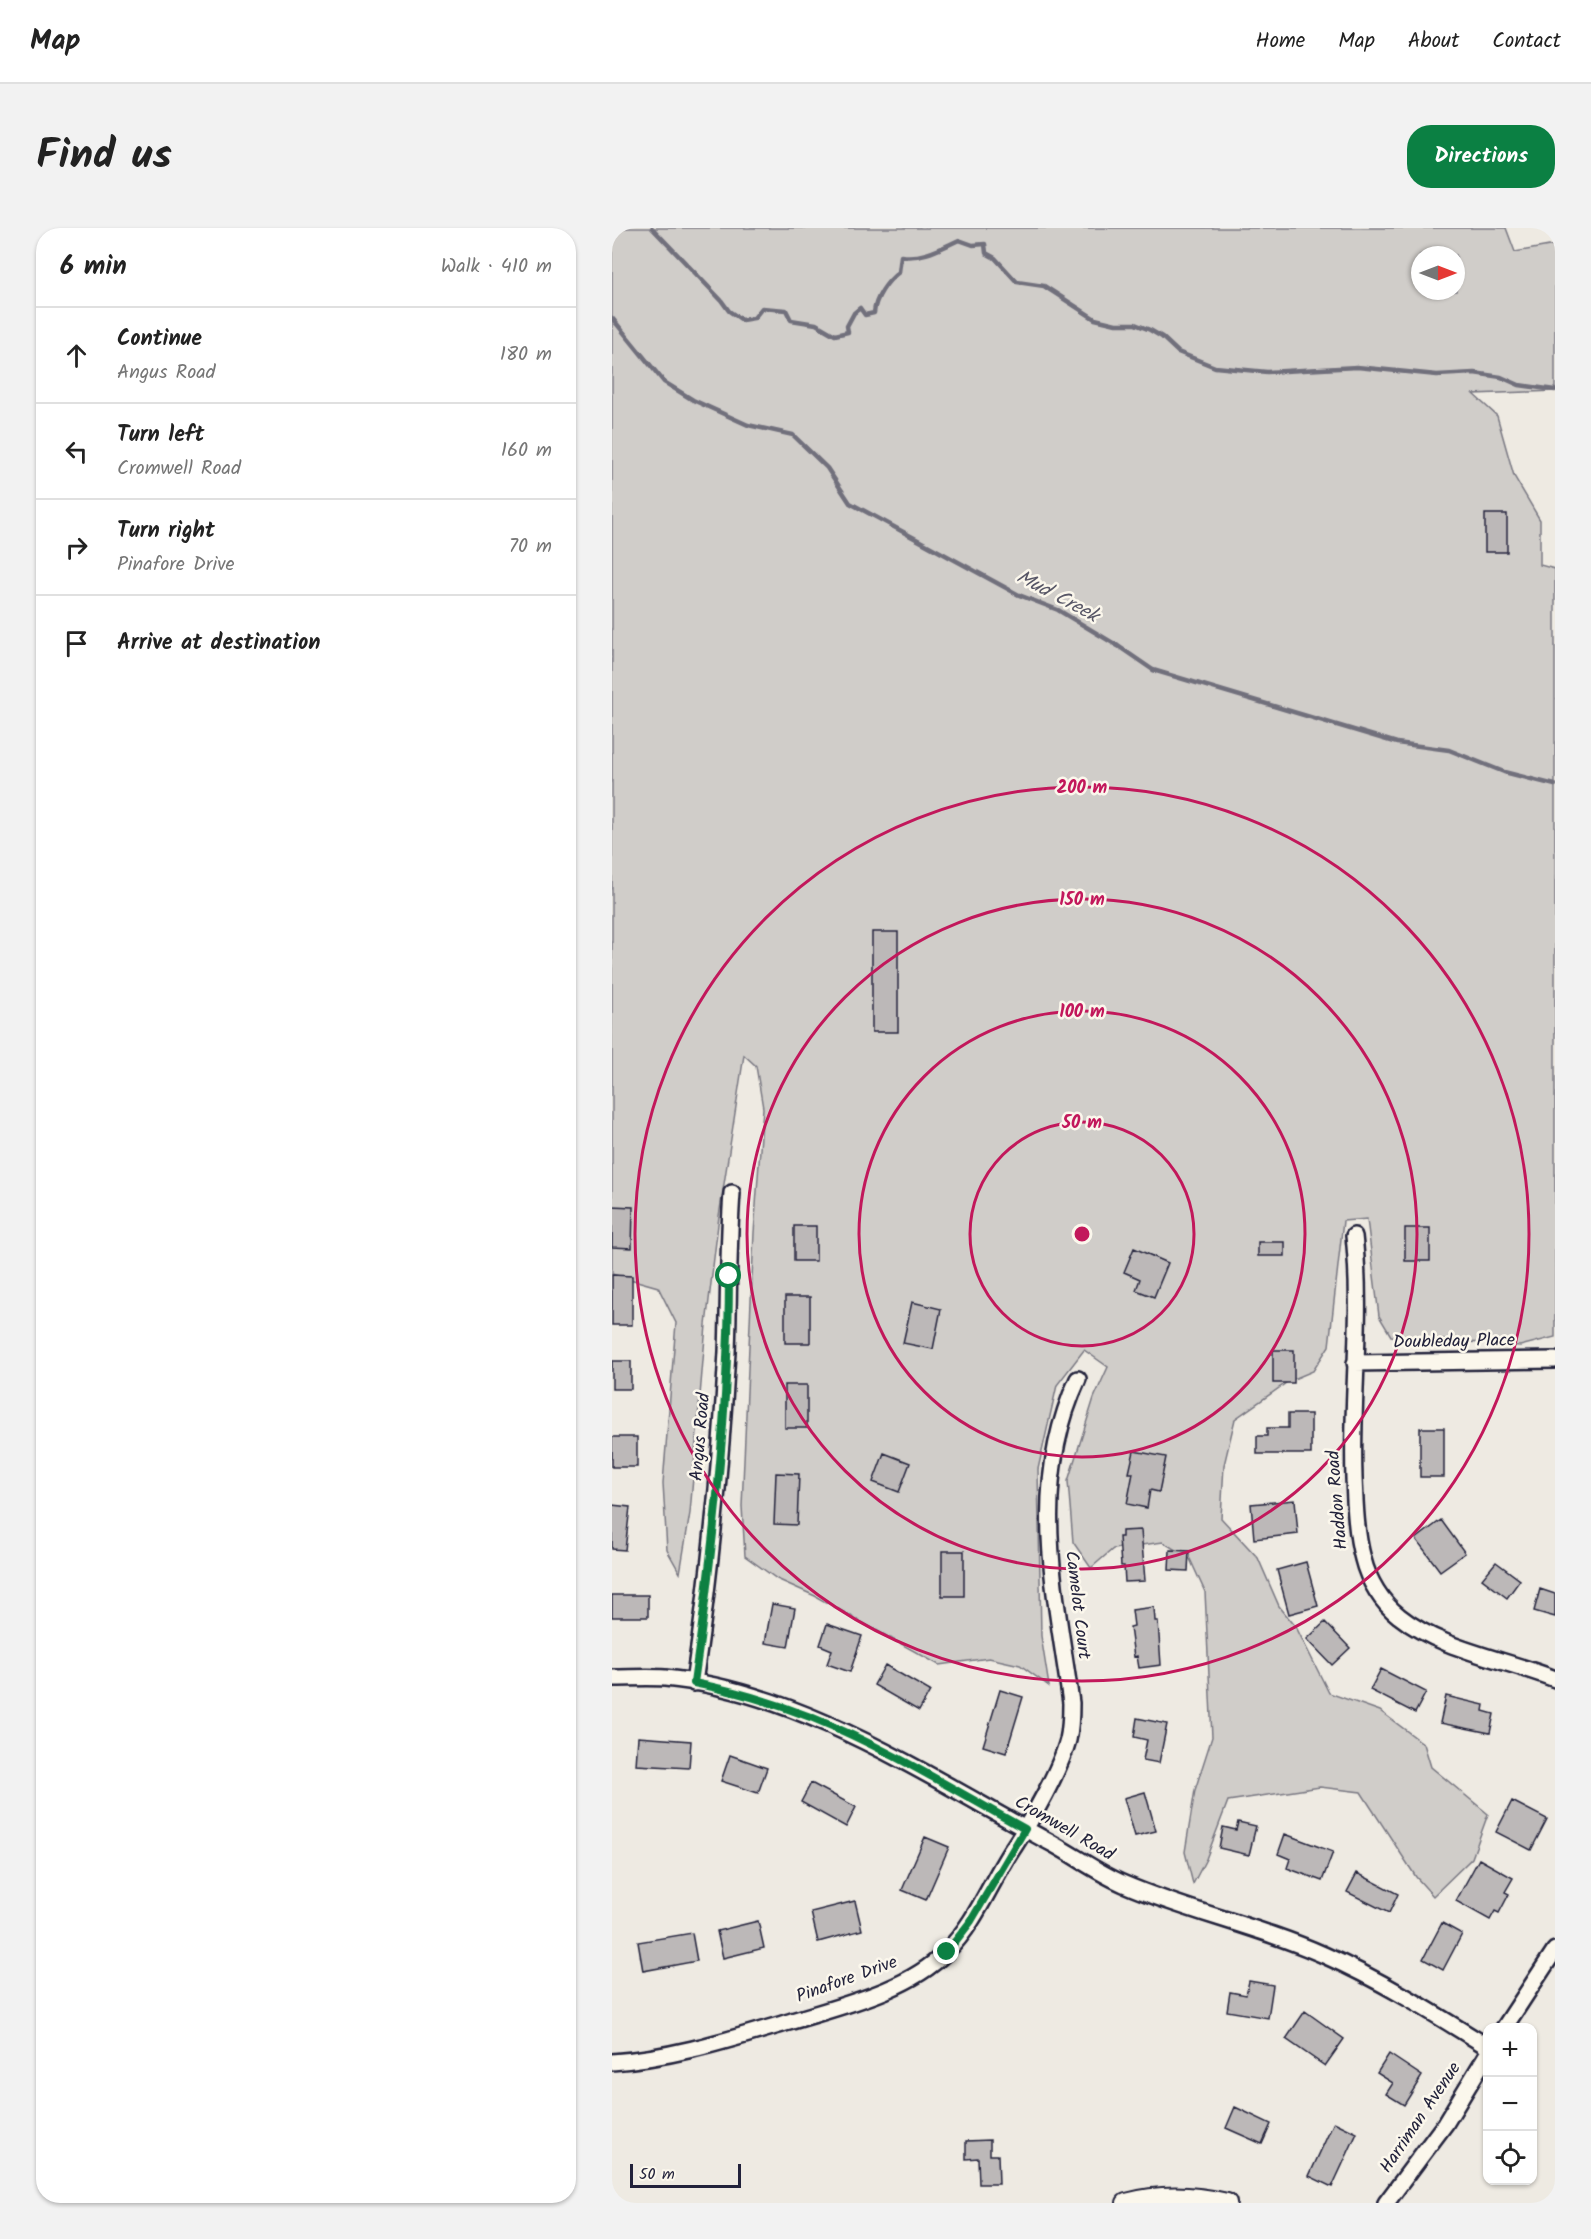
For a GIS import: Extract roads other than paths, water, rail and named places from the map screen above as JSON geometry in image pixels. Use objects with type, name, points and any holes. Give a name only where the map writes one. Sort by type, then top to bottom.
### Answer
[{"type":"street","name":"Angus Road","points":[[694,1683],[706,1596],[719,1457],[727,1352],[732,1193]]},
{"type":"street","name":"Haddon Road","points":[[1354,1236],[1356,1281],[1353,1448],[1357,1525],[1363,1560],[1379,1593],[1399,1616],[1421,1631],[1555,1679]]},
{"type":"street","name":"Doubleday Place","points":[[1354,1363],[1555,1360]]},
{"type":"street","name":"Camelot Court","points":[[1025,1829],[1066,1749],[1071,1722],[1071,1704],[1050,1556],[1050,1483],[1053,1455],[1078,1379]]},
{"type":"street","name":"Cromwell Road","points":[[612,1678],[664,1678],[730,1690],[815,1719],[905,1762],[1059,1847],[1092,1869],[1123,1884],[1188,1908],[1276,1936],[1325,1955],[1408,1999],[1483,2044]]},
{"type":"street","name":"Pinafore Drive","points":[[612,2062],[633,2061],[697,2048],[759,2031],[902,1983],[923,1971],[947,1952],[971,1921],[1025,1829]]},
{"type":"street","points":[[1507,2023],[1555,1950]]},
{"type":"street","name":"Harriman Avenue","points":[[1386,2203],[1444,2124],[1483,2061]]},
{"type":"street","points":[[1126,2203],[1180,2197],[1227,2203]]},
{"type":"waterway","points":[[652,228],[729,311],[742,320],[754,318],[762,308],[786,310],[791,320],[816,324],[835,335],[848,332],[847,326],[854,313],[860,308],[865,315],[874,313],[882,290],[899,272],[901,256],[924,255],[959,240],[973,245],[985,244],[986,253],[995,258],[1017,282],[1044,286],[1095,319],[1116,324],[1135,324],[1150,330],[1162,337],[1178,352],[1215,367],[1267,372],[1357,367],[1437,375],[1474,373],[1501,377],[1519,385],[1555,390]]},
{"type":"waterway","name":"Mud Creek","points":[[612,318],[664,382],[693,400],[748,425],[793,435],[827,468],[850,503],[1019,595],[1058,610],[1153,670],[1397,743],[1449,750],[1504,772],[1555,785]]}]
